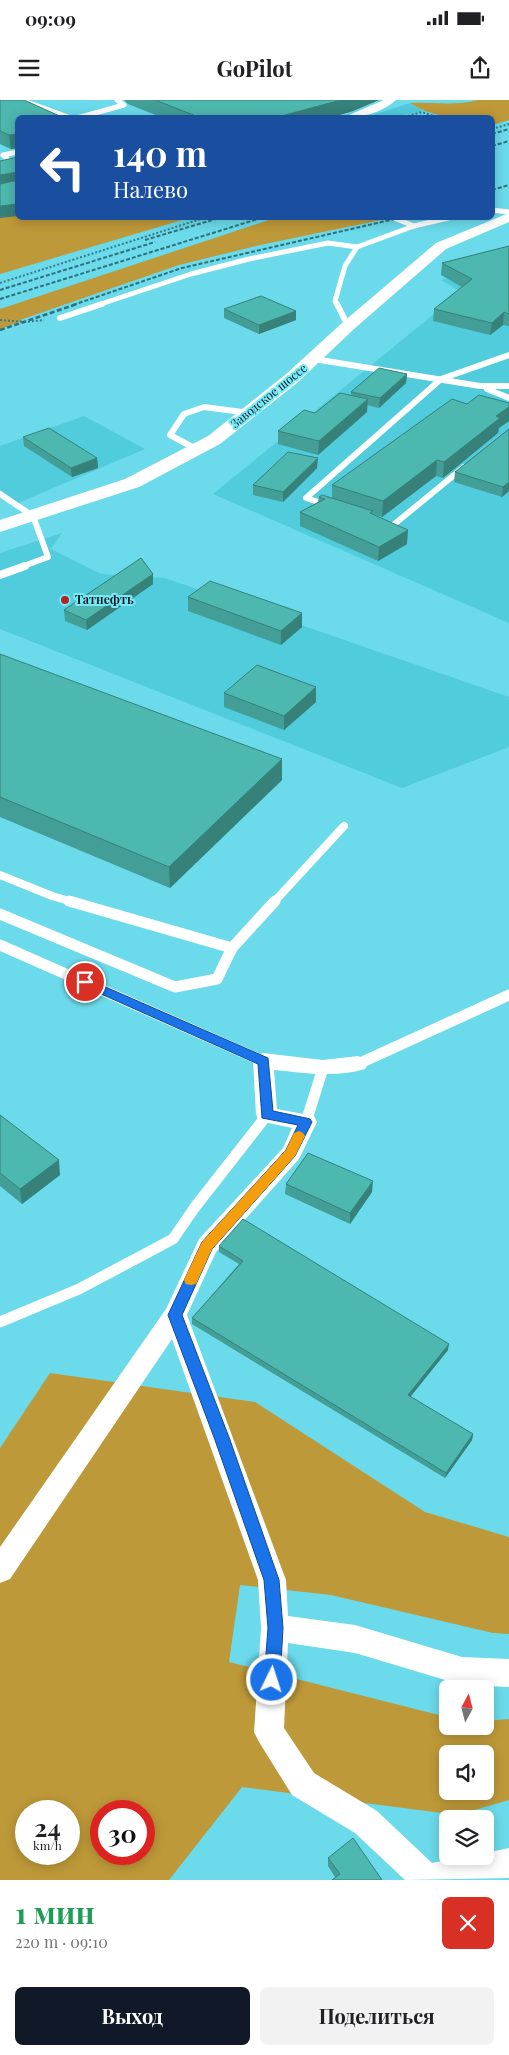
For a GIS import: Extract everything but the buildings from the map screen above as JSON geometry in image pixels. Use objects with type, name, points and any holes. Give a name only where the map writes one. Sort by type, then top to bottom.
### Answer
[{"type":"main road","name":"Заводское шоссе","points":[[0,526],[132,483],[214,440],[250,413],[314,359],[348,326],[441,246],[509,217]]},
{"type":"street","points":[[355,115],[376,108],[391,100]]},
{"type":"street","points":[[0,1570],[175,1315],[207,1246],[291,1152],[306,1122],[267,1114],[263,1061],[323,1068],[358,1064]]},
{"type":"street","points":[[175,1315],[272,1580],[276,1628],[269,1732],[303,1784],[366,1822],[427,1880],[509,1864]]},
{"type":"street","points":[[276,1628],[355,1639],[462,1670],[509,1673]]},
{"type":"lane","points":[[20,100],[62,115]]},
{"type":"lane","points":[[88,115],[124,105],[117,100]]},
{"type":"lane","points":[[0,169],[14,165],[3,156],[15,153]]},
{"type":"lane","points":[[495,210],[509,212]]},
{"type":"lane","points":[[399,220],[414,226]]},
{"type":"lane","points":[[60,318],[191,274],[249,259],[328,243],[357,247],[414,226],[440,220]]},
{"type":"lane","points":[[348,326],[335,301],[345,266],[357,247]]},
{"type":"lane","points":[[340,509],[306,498],[441,379],[509,355]]},
{"type":"lane","points":[[314,359],[480,386],[509,386]]},
{"type":"lane","points":[[480,386],[509,398]]},
{"type":"lane","points":[[170,435],[184,414],[204,407],[250,413]]},
{"type":"lane","points":[[160,432],[170,435],[196,450]]},
{"type":"lane","points":[[375,520],[392,526],[472,460]]},
{"type":"lane","points":[[0,494],[33,516],[48,557],[0,576]]},
{"type":"lane","points":[[0,914],[175,987],[217,979],[232,948],[344,826]]},
{"type":"lane","points":[[0,875],[52,896],[232,948]]},
{"type":"lane","points":[[0,944],[263,1061]]},
{"type":"lane","points":[[358,1064],[509,995]]},
{"type":"lane","points":[[306,1122],[323,1068]]},
{"type":"lane","points":[[0,1322],[79,1289],[173,1239],[195,1207],[267,1114]]},
{"type":"path","points":[[411,115],[422,112],[430,115]]},
{"type":"path","points":[[495,128],[509,124]]},
{"type":"path","points":[[0,283],[198,220]]},
{"type":"path","points":[[0,320],[25,322],[60,318]]},
{"type":"shaded area","points":[[478,100],[509,100],[509,120],[495,124],[495,115],[440,115],[420,109],[410,103],[453,103]]},
{"type":"shaded area","points":[[410,103],[423,111],[401,115],[373,115]]},
{"type":"shaded area","points":[[15,191],[15,220],[182,220],[0,274],[0,194]]},
{"type":"shaded area","points":[[269,220],[381,220],[260,245],[179,265],[20,320],[22,321],[0,329],[0,309]]},
{"type":"shaded area","points":[[509,256],[509,623],[213,494],[461,292],[441,280],[476,270]]},
{"type":"shaded area","points":[[84,416],[145,449],[18,503],[0,490],[0,446]]},
{"type":"shaded area","points":[[62,533],[51,549],[101,574],[165,578],[509,697],[509,747],[402,788],[0,629],[0,553]]},
{"type":"shaded area","points":[[50,1373],[255,1402],[425,1512],[509,1537],[509,1634],[493,1633],[331,1595],[240,1585],[229,1662],[439,1715],[439,1735],[494,1735],[494,1720],[509,1719],[509,1800],[474,1810],[439,1810],[439,1813],[242,1787],[169,1880],[0,1880],[0,1448]]},
{"type":"railway","points":[[495,133],[509,129]]},
{"type":"railway","points":[[495,145],[509,141]]},
{"type":"railway","points":[[495,189],[509,185]]},
{"type":"railway","points":[[145,240],[212,220]]},
{"type":"railway","points":[[0,299],[255,220]]},
{"type":"railway","points":[[73,305],[182,268],[390,220]]},
{"type":"railway","points":[[0,290],[155,242]]},
{"type":"railway","points":[[0,330],[77,304]]},
{"type":"slow traffic","points":[[191,1280],[207,1246],[291,1152],[299,1136]]},
{"type":"place","name":"Татнефть","points":[[65,600]]},
{"type":"route","points":[[85,982],[263,1061],[267,1114],[306,1122],[291,1152],[207,1246],[175,1315],[272,1580],[276,1628],[272,1680]]}]
